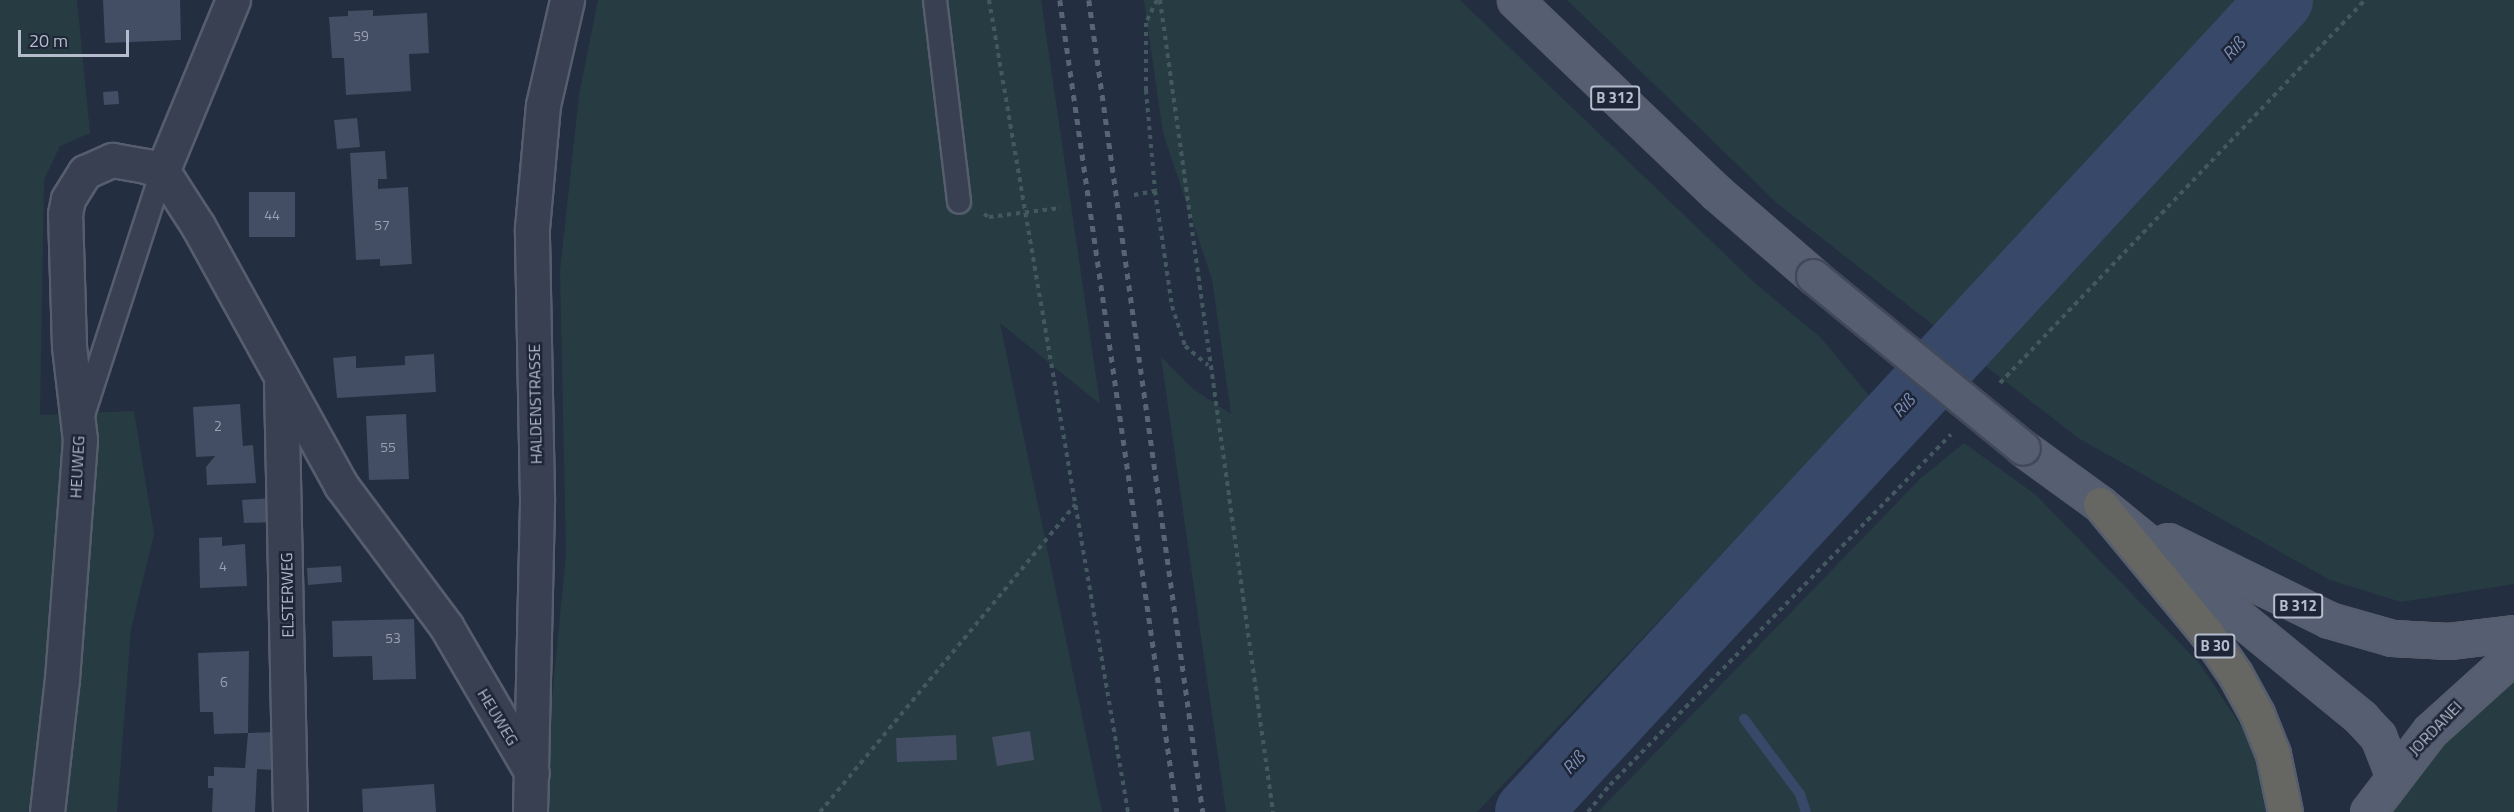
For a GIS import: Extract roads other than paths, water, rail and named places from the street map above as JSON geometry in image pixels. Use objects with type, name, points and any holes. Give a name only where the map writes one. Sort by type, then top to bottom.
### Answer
[{"type":"highway","name":"B 30","points":[[2100,504],[2205,632],[2235,674],[2257,714],[2273,754],[2285,812]]},
{"type":"main road","name":"B 312","points":[[1515,0],[1717,193],[1813,276],[2024,448],[2100,504],[2361,718],[2378,736],[2393,774]]},
{"type":"main road","name":"B 312","points":[[2100,504],[2235,577],[2329,620],[2392,638],[2449,641],[2514,633]]},
{"type":"main road","name":"JORDANEI","points":[[2368,812],[2393,774],[2430,731],[2514,655]]},
{"type":"street","points":[[162,172],[233,0]]},
{"type":"street","name":"HALDENSTRASSE","points":[[530,812],[537,498],[532,228],[543,105],[567,0]]},
{"type":"street","name":"HEUWEG","points":[[47,812],[62,679],[79,428],[69,346],[68,199],[85,172],[105,162],[129,160],[162,172],[198,226],[340,485],[446,626],[532,773]]},
{"type":"street","name":"ELSTERWEG","points":[[281,378],[290,812]]},
{"type":"lane","points":[[935,0],[959,202]]},
{"type":"lane","points":[[79,428],[162,172]]},
{"type":"waterway","name":"Riß","points":[[1528,812],[2280,0]]},
{"type":"waterway","points":[[1744,719],[1800,794],[1806,812]]},
{"type":"railway","points":[[1060,0],[1177,812]]},
{"type":"railway","points":[[1089,0],[1203,812]]}]
